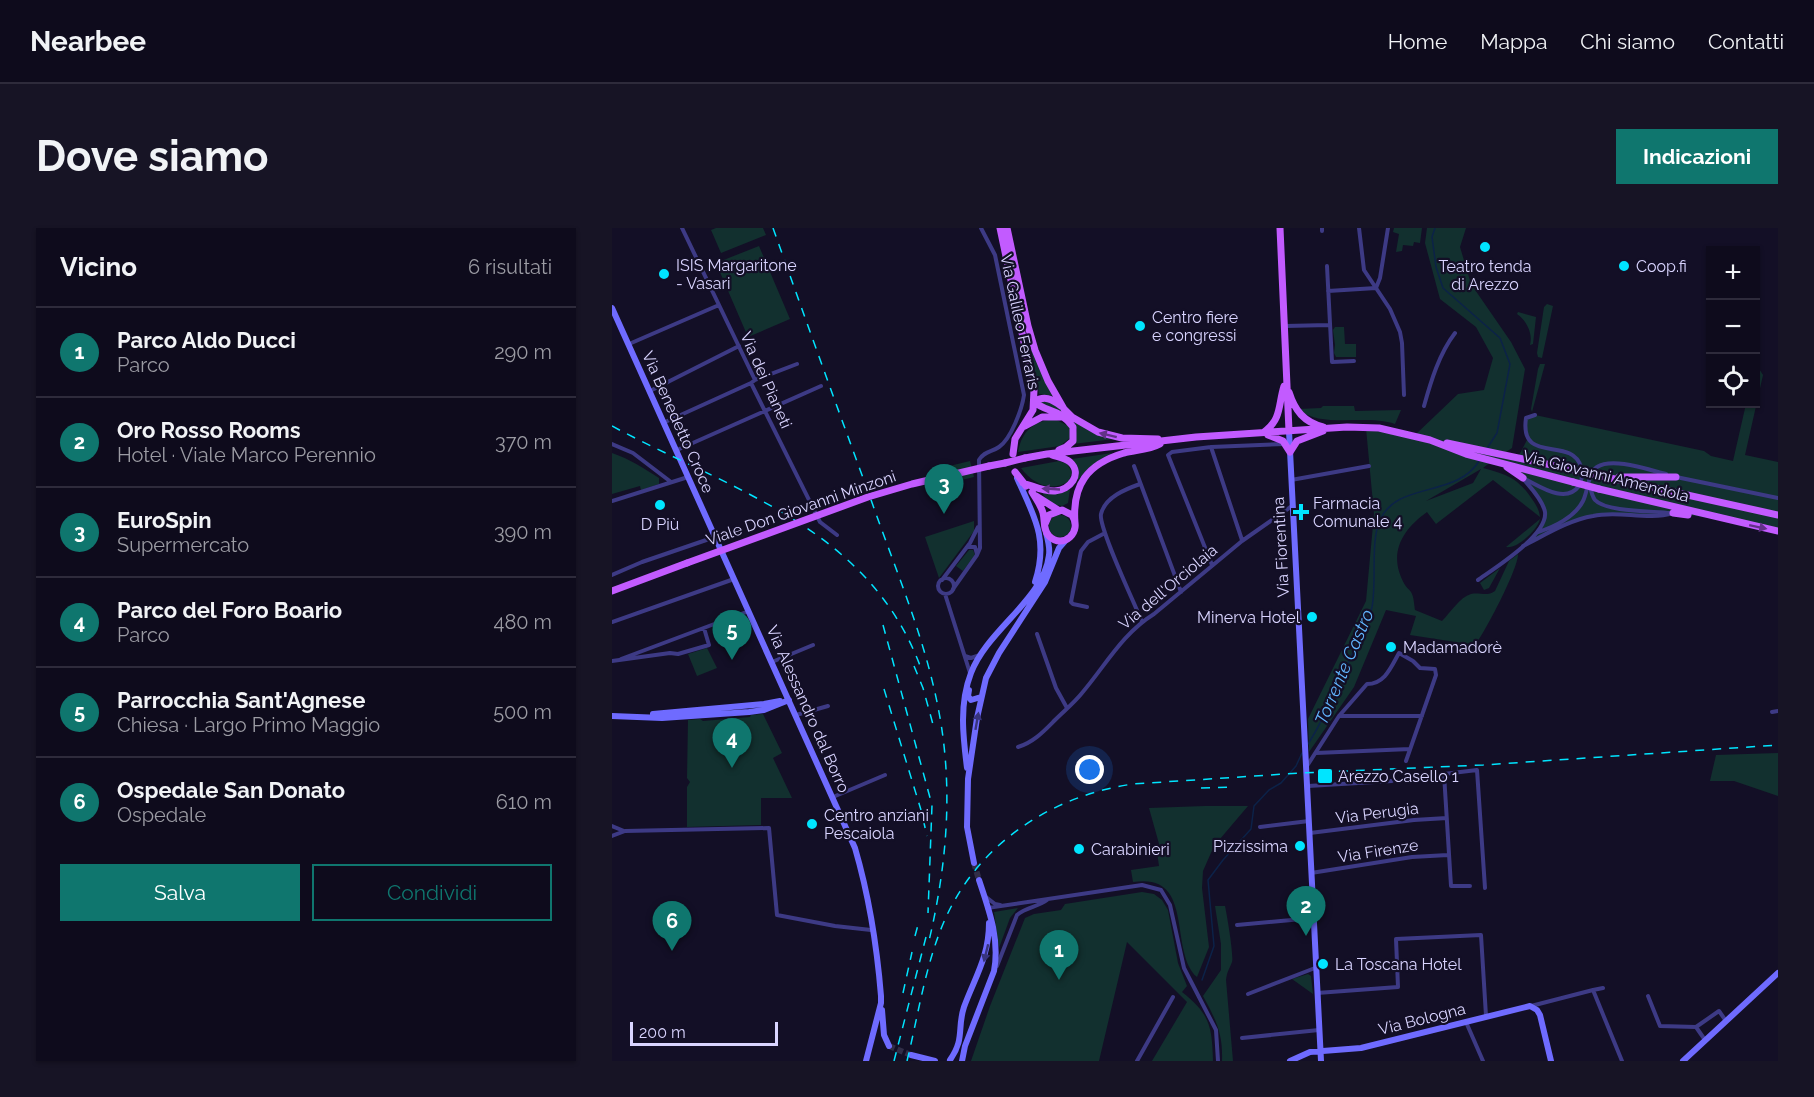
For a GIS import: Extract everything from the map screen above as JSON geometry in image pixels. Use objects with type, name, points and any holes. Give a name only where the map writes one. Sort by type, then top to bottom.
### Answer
[{"type":"main road","points":[[1003,228],[1015,266],[1035,350],[1048,381],[1073,427],[1073,441],[1066,447],[1047,454]]},
{"type":"main road","points":[[1003,228],[1034,390],[1033,410],[1015,440],[1013,454]]},
{"type":"main road","name":"Via Fiorentina","points":[[1280,228],[1321,1061]]},
{"type":"main road","name":"Via Benedetto Croce","points":[[612,308],[720,547]]},
{"type":"main road","points":[[1286,380],[1291,398],[1304,419],[1332,429]]},
{"type":"main road","points":[[1262,434],[1275,423],[1278,417],[1286,380]]},
{"type":"main road","points":[[1034,402],[1042,407],[1064,413],[1098,432],[1122,438],[1152,438],[1166,441]]},
{"type":"main road","points":[[1022,428],[1042,417],[1064,413]]},
{"type":"main road","name":"Via Giovanni Amendola","points":[[1289,431],[1379,428],[1430,440],[1502,464],[1778,531]]},
{"type":"main road","points":[[1262,434],[1278,438],[1290,453],[1297,441],[1332,429]]},
{"type":"main road","name":"Viale Don Giovanni Minzoni","points":[[612,591],[867,497],[912,484],[1047,454],[1289,431]]},
{"type":"main road","points":[[968,779],[986,678],[999,653],[1045,582],[1059,548],[1074,532],[1076,494],[1080,483],[1094,469],[1113,457],[1153,448],[1166,441]]},
{"type":"main road","name":"Via Giovanni Amendola","points":[[1467,451],[1504,455],[1778,514]]},
{"type":"main road","points":[[1047,454],[1067,459],[1076,473],[1070,503],[1066,508],[1049,515],[1045,526],[1049,536],[1055,540],[1066,540]]},
{"type":"main road","points":[[1502,464],[1523,478]]},
{"type":"main road","points":[[974,863],[967,827],[968,779],[962,713],[970,676],[986,644],[1037,585],[1047,563],[1049,547],[1041,505],[1015,472]]},
{"type":"main road","points":[[1015,472],[1033,510],[1040,543],[1037,576],[1028,598]]},
{"type":"main road","points":[[1603,477],[1676,477]]},
{"type":"main road","points":[[1023,483],[1053,491],[1066,488],[1075,478]]},
{"type":"main road","points":[[1032,492],[1059,510],[1069,513],[1075,523]]},
{"type":"main road","points":[[1673,513],[1727,520]]},
{"type":"main road","name":"Via Alessandro dal Borro","points":[[720,547],[833,797],[861,867],[881,1003],[866,1061]]},
{"type":"main road","points":[[986,644],[996,643],[999,653]]},
{"type":"main road","points":[[970,676],[969,699],[974,701],[981,697]]},
{"type":"main road","points":[[776,704],[785,691]]},
{"type":"main road","points":[[612,716],[686,717],[759,711],[789,700]]},
{"type":"main road","points":[[776,704],[796,715]]},
{"type":"main road","points":[[947,1060],[960,1061],[994,971],[997,945],[979,880]]},
{"type":"main road","points":[[947,1060],[960,1044],[963,1013],[988,950],[989,916]]},
{"type":"main road","points":[[1683,1061],[1778,973]]},
{"type":"main road","points":[[973,987],[983,992],[984,999]]},
{"type":"main road","points":[[881,1003],[884,1035],[889,1046]]},
{"type":"main road","points":[[1530,1006],[1537,1010],[1539,1015],[1551,1061]]},
{"type":"main road","name":"Via Bologna","points":[[1290,1061],[1310,1052],[1361,1048],[1530,1006]]},
{"type":"main road","points":[[922,1061],[911,1055],[935,1061]]},
{"type":"street","name":"Via dei Pianeti","points":[[682,228],[739,346],[765,411],[819,522],[837,535]]},
{"type":"street","name":"Via Galileo Ferraris","points":[[978,523],[978,485],[981,477],[978,465],[982,455],[1004,442],[1022,409],[1024,395],[995,255],[981,228]]},
{"type":"street","points":[[1359,228],[1364,270],[1396,321],[1400,332],[1404,395]]},
{"type":"street","points":[[1376,288],[1380,278],[1388,228]]},
{"type":"street","points":[[1327,266],[1332,362],[1354,361]]},
{"type":"street","points":[[1328,291],[1376,288]]},
{"type":"street","points":[[628,345],[719,305]]},
{"type":"street","points":[[1284,326],[1329,325]]},
{"type":"street","points":[[1424,406],[1433,377],[1455,333]]},
{"type":"street","points":[[649,391],[739,346]]},
{"type":"street","points":[[663,423],[797,364]]},
{"type":"street","points":[[676,450],[821,386]]},
{"type":"street","points":[[1523,478],[1552,492],[1562,494],[1574,490],[1581,478],[1580,465],[1574,456],[1535,446],[1527,440],[1526,418],[1535,415]]},
{"type":"street","points":[[612,444],[633,453],[671,482]]},
{"type":"street","points":[[1212,565],[1168,455],[1173,452],[1211,447],[1283,444]]},
{"type":"street","points":[[1211,447],[1242,541]]},
{"type":"street","name":"Via Giovanni Amendola","points":[[1589,483],[1597,467],[1610,464],[1626,465],[1778,498]]},
{"type":"street","points":[[1134,466],[1181,592]]},
{"type":"street","points":[[1291,480],[1369,466]]},
{"type":"street","points":[[612,501],[688,477]]},
{"type":"street","points":[[1478,580],[1523,546],[1538,532],[1545,520],[1543,505],[1523,478]]},
{"type":"street","points":[[1538,532],[1564,520],[1576,510],[1583,501],[1589,483]]},
{"type":"street","points":[[1589,483],[1593,496],[1602,504],[1673,513]]},
{"type":"street","points":[[1140,484],[1120,491],[1103,508],[1101,520],[1142,622]]},
{"type":"street","name":"Via dell'Orciolaia","points":[[1018,747],[1028,744],[1041,735],[1082,694],[1118,647],[1142,622],[1242,541],[1293,506]]},
{"type":"street","points":[[1523,546],[1594,515],[1661,516],[1673,513]]},
{"type":"street","points":[[970,676],[945,594],[938,588],[977,532],[978,523]]},
{"type":"street","points":[[945,594],[950,593],[978,555],[980,548],[978,523]]},
{"type":"street","points":[[1087,607],[1071,602],[1081,551],[1088,542],[1105,533]]},
{"type":"street","points":[[612,575],[642,562],[716,537]]},
{"type":"street","points":[[967,547],[975,547],[978,555]]},
{"type":"street","points":[[942,580],[946,578],[951,580],[953,589]]},
{"type":"street","points":[[613,622],[735,579]]},
{"type":"street","points":[[621,659],[749,611]]},
{"type":"street","points":[[612,661],[670,653],[678,654],[709,645],[704,628]]},
{"type":"street","points":[[1037,634],[1056,688],[1067,708]]},
{"type":"street","points":[[772,662],[813,645]]},
{"type":"street","points":[[1306,767],[1340,716],[1367,684],[1373,684],[1386,675],[1399,653],[1413,660],[1420,668],[1435,669],[1436,675],[1406,761]]},
{"type":"street","points":[[964,655],[971,658],[980,655]]},
{"type":"street","points":[[796,715],[828,706]]},
{"type":"street","points":[[1772,712],[1778,711]]},
{"type":"street","points":[[1340,716],[1422,716]]},
{"type":"street","points":[[1315,753],[1410,749]]},
{"type":"street","points":[[1470,886],[1451,886],[1444,774],[1478,771],[1485,888]]},
{"type":"street","points":[[833,797],[885,775]]},
{"type":"street","points":[[1308,786],[1392,781]]},
{"type":"street","name":"Via Perugia","points":[[1309,833],[1414,820],[1447,819]]},
{"type":"street","points":[[1260,826],[1309,821]]},
{"type":"street","points":[[612,826],[625,831]]},
{"type":"street","points":[[612,836],[625,831],[769,828],[777,915],[871,930]]},
{"type":"street","name":"Via Firenze","points":[[1311,873],[1412,857],[1448,855]]},
{"type":"street","points":[[987,908],[1142,885],[1161,890],[1170,905],[1184,968],[1215,1030],[1218,1061]]},
{"type":"street","points":[[983,895],[994,904],[1004,905]]},
{"type":"street","points":[[994,971],[1017,915],[1048,899]]},
{"type":"street","points":[[1237,925],[1313,918]]},
{"type":"street","points":[[1317,993],[1398,987],[1396,939],[1481,935],[1486,1017]]},
{"type":"street","points":[[1248,994],[1315,969]]},
{"type":"street","points":[[1530,1006],[1603,988]]},
{"type":"street","points":[[1593,990],[1622,1061]]},
{"type":"street","points":[[1648,996],[1660,1026],[1696,1028],[1719,1011],[1726,1021]]},
{"type":"street","points":[[1137,1061],[1173,997]]},
{"type":"street","points":[[1466,1022],[1483,1061]]},
{"type":"street","points":[[1696,1028],[1705,1040]]},
{"type":"street","points":[[1242,1038],[1319,1030]]},
{"type":"green space","points":[[716,228],[763,228],[766,235],[721,253],[711,230]]},
{"type":"green space","points":[[1394,228],[1422,228],[1420,243],[1414,242],[1413,246],[1403,245],[1402,251],[1396,252],[1399,234],[1393,232]]},
{"type":"green space","points":[[1427,228],[1466,228],[1460,247],[1471,284],[1511,342],[1525,369],[1512,448],[1503,454],[1518,457],[1527,440],[1526,418],[1535,415],[1704,451],[1711,456],[1733,461],[1745,408],[1756,408],[1745,455],[1778,462],[1778,531],[1727,520],[1673,513],[1661,516],[1610,514],[1581,519],[1523,546],[1545,520],[1543,505],[1523,478],[1492,461],[1483,468],[1516,481],[1533,501],[1540,517],[1493,480],[1436,524],[1427,512],[1404,535],[1397,553],[1400,574],[1412,594],[1415,610],[1442,621],[1467,596],[1489,594],[1495,591],[1509,561],[1518,554],[1507,585],[1480,638],[1475,645],[1410,635],[1416,616],[1386,610],[1354,687],[1309,752],[1308,719],[1366,601],[1374,514],[1366,428],[1414,436],[1458,394],[1484,390],[1493,358],[1476,327],[1440,299],[1425,243]],"holes":[[[1481,469],[1473,483],[1426,501]]]},
{"type":"green space","points":[[759,246],[790,319],[748,337],[716,263]]},
{"type":"green space","points":[[1547,304],[1553,306],[1542,358],[1538,357],[1537,353],[1544,307]]},
{"type":"green space","points":[[1518,312],[1536,317],[1533,344],[1530,345],[1531,336],[1524,320],[1517,314]]},
{"type":"green space","points":[[1335,327],[1344,327],[1345,344],[1356,344],[1356,357],[1336,357],[1333,330]]},
{"type":"green space","points":[[1031,349],[1055,396],[1039,394]]},
{"type":"green space","points":[[1540,364],[1545,364],[1532,412],[1531,409]]},
{"type":"green space","points":[[1760,370],[1763,375],[1760,388]]},
{"type":"green space","points":[[1039,401],[1050,402],[1114,439],[1073,444],[1077,430],[1074,424],[1066,415]]},
{"type":"green space","points":[[1354,406],[1355,411],[1401,410],[1395,424],[1371,420],[1318,418],[1299,409]]},
{"type":"green space","points":[[1055,419],[1070,427],[1070,438],[1060,446],[1018,452],[1022,438],[1030,428],[1040,422]]},
{"type":"green space","points":[[612,453],[631,461],[659,478],[659,484],[641,490],[640,486],[612,494]]},
{"type":"green space","points":[[1112,453],[1093,465],[1078,480],[1078,468],[1072,459]]},
{"type":"green space","points":[[970,461],[974,477],[941,485],[937,469]]},
{"type":"green space","points":[[1059,461],[1067,464],[1072,472],[1069,481],[1062,485],[1043,485],[1021,468]]},
{"type":"green space","points":[[1070,489],[1068,503],[1062,506],[1050,502],[1042,492],[1066,491]]},
{"type":"green space","points":[[1060,515],[1068,518],[1071,526],[1068,534],[1060,537],[1052,534],[1049,526],[1052,518]]},
{"type":"green space","points":[[1540,519],[1527,538],[1516,545],[1506,547]]},
{"type":"green space","points":[[974,521],[974,531],[939,578],[925,537]]},
{"type":"green space","points":[[969,550],[973,550],[975,555],[963,571],[956,566]]},
{"type":"green space","points":[[1500,568],[1489,588],[1484,590],[1480,583]]},
{"type":"green space","points":[[707,648],[717,668],[697,676],[688,654]]},
{"type":"green space","points":[[763,714],[782,753],[773,758],[792,798],[761,798],[761,825],[687,827],[687,787],[690,782],[687,778],[688,720],[703,721]]},
{"type":"green space","points":[[1778,753],[1778,796],[1734,781],[1710,781],[1716,755]]},
{"type":"green space","points":[[1248,806],[1214,846],[1203,871],[1202,888],[1209,947],[1197,977],[1189,965],[1178,916],[1166,889],[1153,882],[1133,882],[1131,870],[1159,866],[1157,852],[1161,851],[1149,808]]},
{"type":"green space","points":[[1142,892],[1154,894],[1162,900],[1168,910],[1178,963],[1187,986],[1182,992],[1199,1007],[1208,1022],[1212,1039],[1213,1061],[1152,1061],[1187,1002],[1127,942],[1099,1061],[971,1061],[1025,918],[1034,914],[1061,910],[1065,904]]},
{"type":"green space","points":[[1215,906],[1225,906],[1231,944],[1232,962],[1226,980],[1233,1061],[1222,1061],[1218,1027],[1203,996],[1221,970],[1221,944]]},
{"type":"green space","points":[[1018,908],[1010,918],[999,948],[994,912]]},
{"type":"green space","points":[[1308,974],[1311,976],[1313,994],[1292,979]]},
{"type":"waterway","name":"Torrente Castro","points":[[1435,228],[1432,237],[1436,267],[1443,288],[1500,338],[1510,364],[1497,433],[1486,450]]},
{"type":"waterway","name":"Torrente Castro","points":[[1308,744],[1320,724],[1370,614],[1373,597],[1375,539],[1380,520],[1388,508],[1400,500],[1457,480],[1469,473],[1479,461]]},
{"type":"waterway","name":"Torrente Castro","points":[[1202,980],[1214,946],[1208,880],[1251,829],[1254,806],[1269,790],[1281,783],[1296,766],[1302,753]]},
{"type":"tunnel","points":[[974,863],[979,880]]},
{"type":"tunnel","points":[[889,1046],[911,1055]]},
{"type":"railway","points":[[773,228],[908,601],[925,654],[938,707],[946,767],[946,826],[940,886],[928,945]]},
{"type":"railway","points":[[612,426],[750,494],[793,519],[833,548],[869,582],[899,622],[922,671]]},
{"type":"railway","points":[[883,625],[932,805],[928,913]]},
{"type":"railway","points":[[914,666],[923,688],[934,728]]},
{"type":"railway","points":[[884,689],[927,836]]},
{"type":"railway","points":[[907,1061],[931,957],[943,924],[957,896],[975,870],[996,848],[1019,829],[1073,800],[1102,790],[1133,784],[1300,773],[1483,765],[1778,745]]},
{"type":"railway","points":[[1201,788],[1234,787]]},
{"type":"railway","points":[[915,936],[918,925]]},
{"type":"railway","points":[[894,1061],[926,937]]},
{"type":"railway","points":[[903,993],[912,952]]},
{"type":"place","name":"Teatro tenda di Arezzo","points":[[1485,247]]},
{"type":"place","name":"Coop.fi","points":[[1624,266]]},
{"type":"place","name":"ISIS Margaritone - Vasari","points":[[664,274]]},
{"type":"place","name":"Centro fiere e congressi","points":[[1140,326]]},
{"type":"place","name":"D Più","points":[[660,505]]},
{"type":"place","name":"Farmacia Comunale 4","points":[[1301,512]]},
{"type":"place","name":"EuroSpin","points":[[944,514]]},
{"type":"place","name":"Minerva Hotel","points":[[1312,617]]},
{"type":"place","name":"Madamadorè","points":[[1391,647]]},
{"type":"place","name":"Parrocchia Sant'Agnese","points":[[732,660]]},
{"type":"place","name":"Parco del Foro Boario","points":[[732,768]]},
{"type":"place","name":"Arezzo Casello 1","points":[[1325,776]]},
{"type":"place","name":"Centro anziani Pescaiola","points":[[812,824]]},
{"type":"place","name":"Pizzissima","points":[[1300,846]]},
{"type":"place","name":"Carabinieri","points":[[1079,849]]},
{"type":"place","name":"Oro Rosso Rooms","points":[[1306,936]]},
{"type":"place","name":"Ospedale San Donato","points":[[672,951]]},
{"type":"place","name":"La Toscana Hotel","points":[[1323,964]]},
{"type":"place","name":"Parco Aldo Ducci","points":[[1059,980]]}]
